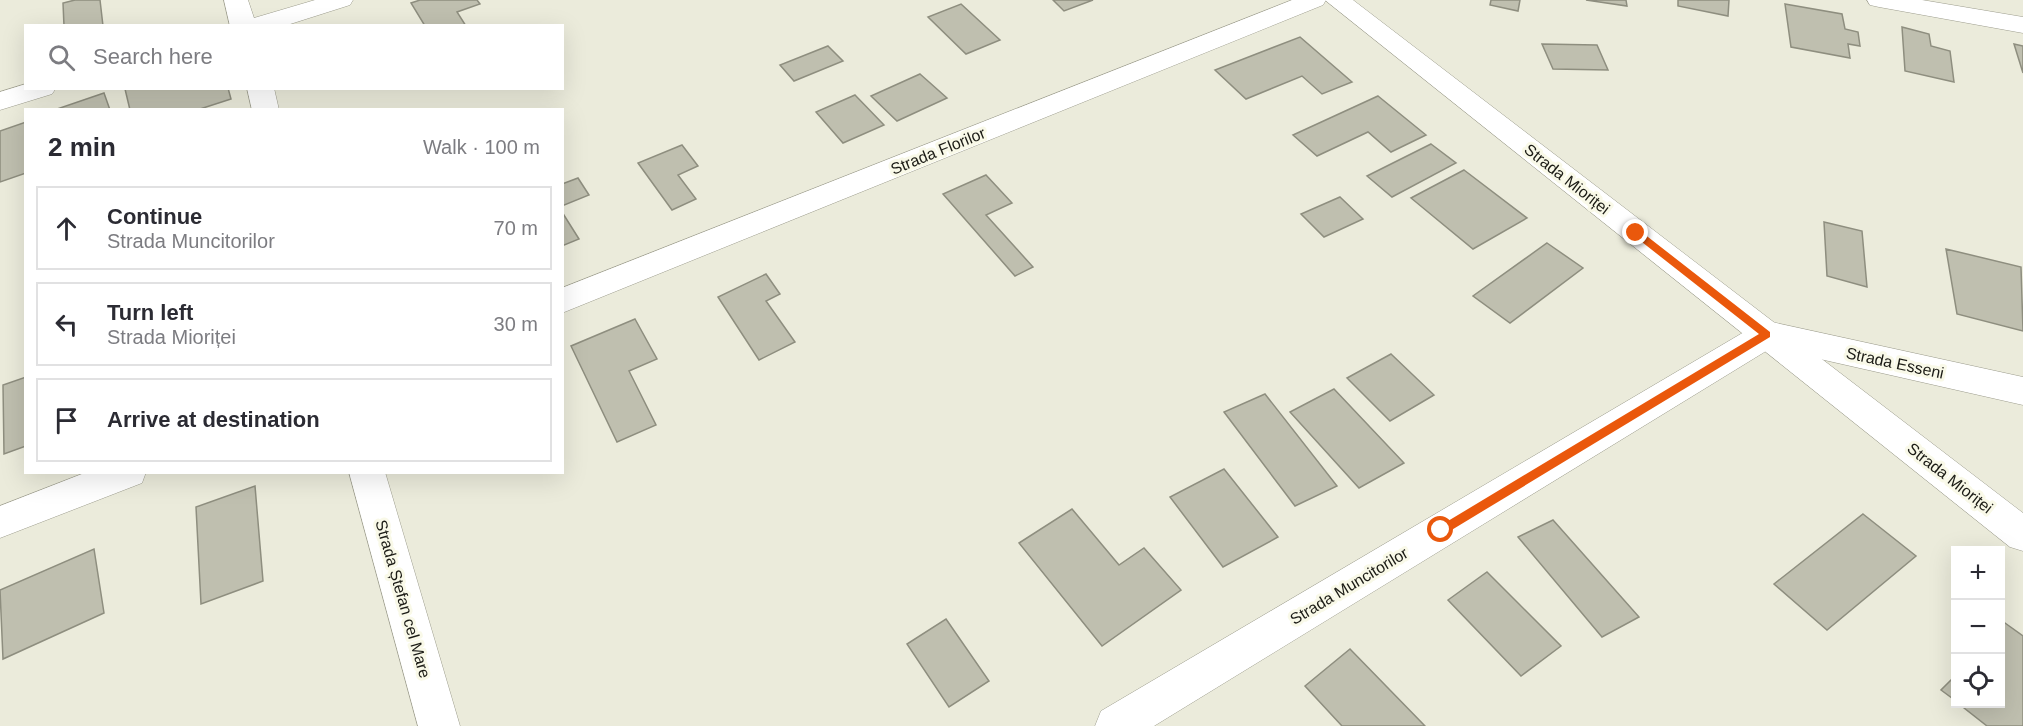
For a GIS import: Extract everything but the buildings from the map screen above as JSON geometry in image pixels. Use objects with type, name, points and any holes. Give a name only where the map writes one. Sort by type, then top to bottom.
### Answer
[{"type":"street","points":[[236,0],[242,24]]},
{"type":"street","points":[[262,24],[341,0]]},
{"type":"street","name":"Strada Florilor","points":[[564,300],[1314,0]]},
{"type":"street","name":"Strada Mioriței","points":[[1338,0],[2023,535]]},
{"type":"street","points":[[1880,0],[2023,25]]},
{"type":"street","points":[[0,101],[36,90]]},
{"type":"street","points":[[261,90],[265,108]]},
{"type":"street","name":"Strada Esseni","points":[[1767,334],[2023,391]]},
{"type":"street","name":"Strada Muncitorilor","points":[[1116,726],[1767,334]]},
{"type":"street","points":[[0,522],[124,474]]},
{"type":"street","name":"Strada Ștefan cel Mare","points":[[368,474],[439,726]]},
{"type":"route","points":[[1441,530],[1767,334],[1636,233]]}]
